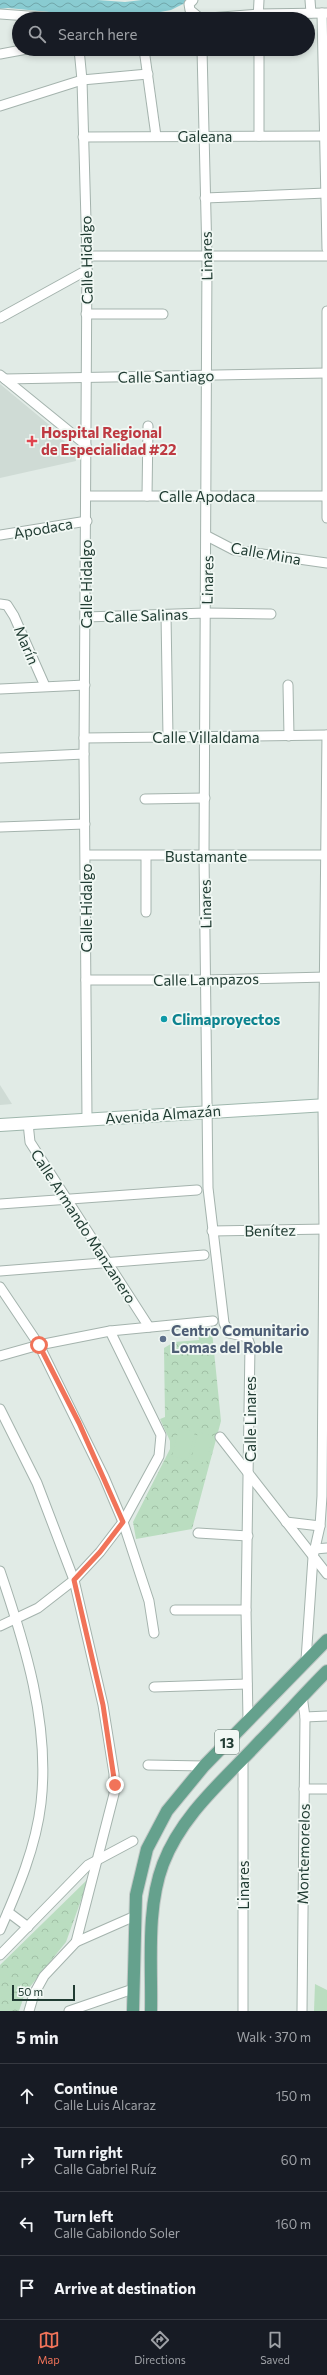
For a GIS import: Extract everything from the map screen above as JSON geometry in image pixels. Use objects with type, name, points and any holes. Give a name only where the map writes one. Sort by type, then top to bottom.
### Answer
[{"type":"main road","name":"Avenida Almazán","points":[[0,1125],[207,1111],[325,1105]]},
{"type":"main road","name":"13","points":[[133,2011],[135,1916],[141,1868],[147,1849],[167,1811],[204,1766],[327,1640]]},
{"type":"main road","name":"13","points":[[151,2011],[153,1916],[163,1864],[179,1832],[218,1784],[244,1759],[302,1696],[325,1675]]},
{"type":"street","points":[[192,12],[190,10],[189,4],[193,0]]},
{"type":"street","points":[[258,12],[259,0]]},
{"type":"street","points":[[310,0],[311,12]]},
{"type":"street","points":[[324,13],[327,249]]},
{"type":"street","points":[[0,14],[12,15]]},
{"type":"street","points":[[0,54],[12,52]]},
{"type":"street","name":"Calle Hidalgo","points":[[80,56],[82,80],[87,256],[87,521],[84,738],[87,1119]]},
{"type":"street","points":[[145,56],[156,136]]},
{"type":"street","name":"Linares","points":[[202,56],[207,257],[206,736],[204,855],[207,980],[207,1111]]},
{"type":"street","points":[[258,56],[259,136]]},
{"type":"street","points":[[0,106],[82,80],[148,74]]},
{"type":"street","name":"Galeana","points":[[83,137],[204,135],[325,136]]},
{"type":"street","points":[[205,198],[326,193]]},
{"type":"street","points":[[87,256],[327,256]]},
{"type":"street","points":[[0,318],[87,270]]},
{"type":"street","points":[[327,310],[327,518]]},
{"type":"street","points":[[86,314],[163,314]]},
{"type":"street","name":"Calle Santiago","points":[[2,377],[86,378],[327,373]]},
{"type":"street","points":[[2,377],[86,446]]},
{"type":"street","points":[[148,426],[148,496]]},
{"type":"street","name":"Calle Apodaca","points":[[87,496],[327,496]]},
{"type":"street","name":"Apodaca","points":[[0,535],[87,521]]},
{"type":"street","name":"Calle Mina","points":[[207,536],[234,550],[327,563]]},
{"type":"street","name":"Marín","points":[[4,604],[14,616],[44,686]]},
{"type":"street","name":"Calle Salinas","points":[[86,617],[206,613],[271,614]]},
{"type":"street","points":[[166,615],[168,737]]},
{"type":"street","points":[[0,689],[85,685]]},
{"type":"street","points":[[288,685],[289,736]]},
{"type":"street","points":[[306,1660],[314,1553],[320,1526],[325,1391],[327,735]]},
{"type":"street","name":"Calle Villaldama","points":[[84,738],[327,735]]},
{"type":"street","points":[[0,758],[84,754]]},
{"type":"street","points":[[145,799],[205,798]]},
{"type":"street","points":[[0,827],[85,824]]},
{"type":"street","name":"Bustamante","points":[[86,855],[327,855]]},
{"type":"street","points":[[146,856],[146,912]]},
{"type":"street","name":"Calle Lampazos","points":[[86,980],[207,980],[326,977]]},
{"type":"street","name":"Calle Linares","points":[[207,1111],[208,1188],[224,1323],[229,1332],[247,1337],[250,1345],[250,1474],[246,1610],[248,1720]]},
{"type":"street","name":"Calle Armando Manzanero","points":[[28,1123],[30,1142],[109,1262],[148,1327]]},
{"type":"street","points":[[0,1204],[197,1190]]},
{"type":"street","name":"Benítez","points":[[212,1231],[326,1229]]},
{"type":"street","points":[[0,1271],[204,1255]]},
{"type":"street","points":[[0,1287],[39,1345],[79,1423],[123,1522],[149,1601],[154,1633]]},
{"type":"street","points":[[0,1356],[39,1345],[110,1332],[213,1321]]},
{"type":"street","points":[[0,1626],[16,1620],[38,1608],[74,1580],[100,1552],[123,1522],[159,1456],[162,1443],[159,1430],[110,1332]]},
{"type":"street","points":[[0,1409],[36,1483],[74,1580],[103,1705],[115,1780],[114,1794],[96,1859],[76,1942]]},
{"type":"street","points":[[220,1437],[286,1522],[314,1553],[327,1574]]},
{"type":"street","points":[[286,1522],[320,1526]]},
{"type":"street","points":[[198,1533],[248,1536]]},
{"type":"street","points":[[314,1553],[327,1548]]},
{"type":"street","points":[[0,1571],[16,1620],[40,1719],[43,1745],[41,1803],[36,1832],[28,1858],[0,1930]]},
{"type":"street","points":[[175,1610],[246,1610]]},
{"type":"street","points":[[154,1687],[247,1684]]},
{"type":"street","name":"Montemorelos","points":[[302,1696],[305,1717],[302,2011]]},
{"type":"street","points":[[305,1717],[327,1716]]},
{"type":"street","name":"Linares","points":[[243,2011],[244,1759]]},
{"type":"street","points":[[148,1765],[204,1766]]},
{"type":"street","points":[[304,1789],[327,1789]]},
{"type":"street","points":[[0,1955],[84,1868],[96,1859],[116,1852],[133,1841]]},
{"type":"street","points":[[8,1912],[28,1927]]},
{"type":"street","points":[[29,2011],[34,1994],[44,1976],[76,1942],[135,1916]]},
{"type":"street","points":[[69,2011],[133,1989]]},
{"type":"shaded area","name":"Hospital Regional de Especialidad #22","points":[[0,384],[53,428],[75,454],[76,461],[0,478]]},
{"type":"shaded area","points":[[0,1085],[12,1104],[0,1105]]},
{"type":"green space","points":[[212,1331],[221,1421],[192,1529],[136,1539],[133,1522],[170,1449],[170,1441],[160,1419],[165,1417],[164,1348],[174,1342],[199,1340],[198,1332]]},
{"type":"green space","points":[[179,1428],[195,1432],[188,1460],[172,1456]]},
{"type":"green space","points":[[198,1432],[213,1436],[206,1463],[191,1460]]},
{"type":"green space","points":[[89,1878],[66,1942],[25,1993],[19,2011],[0,2011],[0,1965]]},
{"type":"green space","points":[[315,1984],[327,1990],[327,2011],[314,2011]]},
{"type":"water","points":[[0,0],[97,0],[125,2],[142,0],[191,0],[171,10],[160,12],[49,12],[8,8],[0,9]]},
{"type":"place","name":"Hospital Regional de Especialidad #22","points":[[32,441]]},
{"type":"place","name":"Climaproyectos","points":[[164,1019]]},
{"type":"place","name":"Centro Comunitario Lomas del Roble","points":[[163,1339]]},
{"type":"route","points":[[39,1345],[79,1423],[123,1522],[100,1552],[74,1580],[103,1705],[115,1785]]}]
